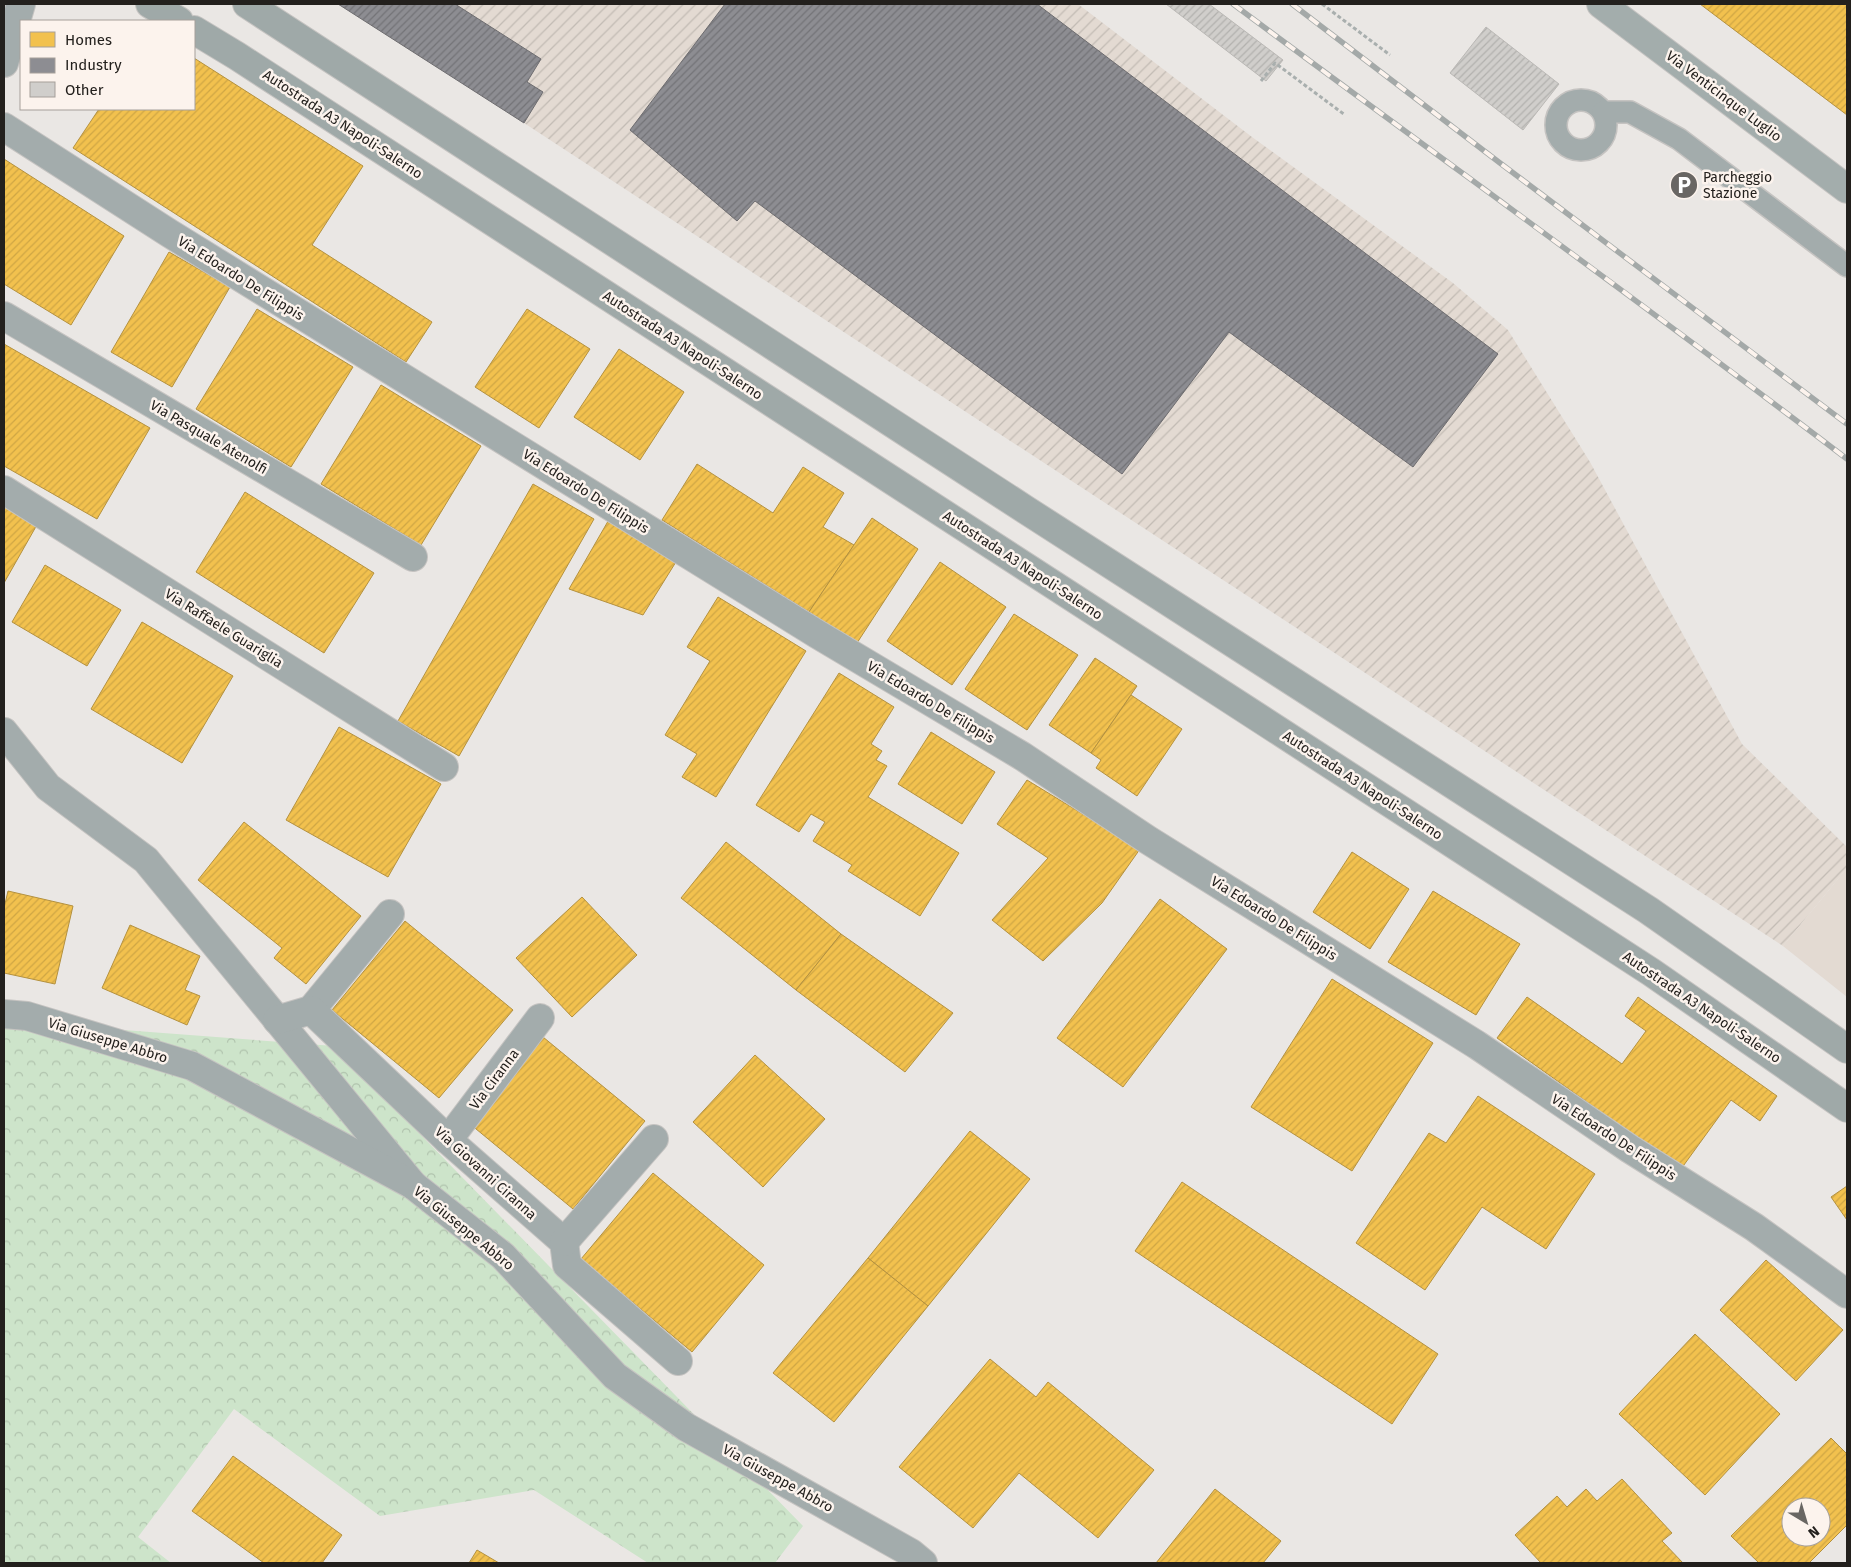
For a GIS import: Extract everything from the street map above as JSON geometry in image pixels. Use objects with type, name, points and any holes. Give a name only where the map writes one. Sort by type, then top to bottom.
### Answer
[{"type":"highway","points":[[150,4],[177,20]]},
{"type":"highway","points":[[247,4],[1026,510],[1648,910],[1847,1049]]},
{"type":"highway","name":"Autostrada A3 Napoli-Salerno","points":[[195,31],[246,61],[1643,966],[1847,1108]]},
{"type":"main road","name":"Via Venticinque Luglio","points":[[1601,4],[1847,189]]},
{"type":"street","points":[[4,63],[17,16]]},
{"type":"street","name":"Via Edoardo De Filippis","points":[[4,128],[169,233],[801,624],[1022,756],[1148,840],[1477,1046],[1630,1149],[1754,1227],[1847,1294]]},
{"type":"street","name":"Via Pasquale Atenolfi","points":[[4,316],[414,557]]},
{"type":"street","name":"Via Raffaele Guariglia","points":[[4,490],[444,767]]},
{"type":"street","points":[[4,732],[48,787],[146,860],[413,1185]]},
{"type":"street","points":[[277,1020],[311,1010],[390,914]]},
{"type":"street","name":"Via Giovanni Ciranna","points":[[311,1010],[448,1140],[564,1242]]},
{"type":"street","name":"Via Giuseppe Abbro","points":[[4,1014],[27,1016],[192,1066],[413,1185],[503,1256],[615,1376],[686,1427],[911,1553],[922,1563]]},
{"type":"street","name":"Via Ciranna","points":[[448,1140],[540,1018]]},
{"type":"street","points":[[654,1140],[564,1242],[567,1265],[678,1361]]},
{"type":"lane","points":[[1603,112],[1630,112],[1679,139],[1847,266]]},
{"type":"path","points":[[1322,4],[1390,55]]},
{"type":"path","points":[[1261,82],[1275,63],[1345,115]]},
{"type":"shaded area","points":[[338,4],[1078,4],[1252,137],[1453,283],[1508,330],[1590,462],[1742,744],[1847,847],[1847,868],[1783,946],[524,123]]},
{"type":"shaded area","points":[[1847,868],[1847,997],[1783,946]]},
{"type":"green space","points":[[4,1021],[334,1046],[803,1526],[775,1563],[648,1563],[534,1490],[380,1516],[234,1409],[138,1537],[171,1563],[4,1563]]},
{"type":"building: Homes","points":[[1700,4],[1847,4],[1847,115]]},
{"type":"building: Homes","points":[[195,59],[363,166],[312,245],[432,322],[406,362],[73,148],[98,110],[195,110]]},
{"type":"building: Homes","points":[[4,159],[124,236],[71,325],[4,284]]},
{"type":"building: Homes","points":[[169,252],[230,287],[172,387],[111,352]]},
{"type":"building: Homes","points":[[257,309],[353,367],[291,467],[196,409]]},
{"type":"building: Homes","points":[[527,309],[590,349],[539,428],[475,387]]},
{"type":"building: Homes","points":[[4,344],[150,428],[97,519],[4,466]]},
{"type":"building: Homes","points":[[619,349],[684,392],[640,460],[574,417]]},
{"type":"building: Homes","points":[[381,385],[481,446],[421,545],[321,484]]},
{"type":"building: Homes","points":[[697,464],[773,513],[803,467],[844,493],[823,527],[854,545],[809,612],[662,520]]},
{"type":"building: Homes","points":[[533,484],[594,519],[459,756],[398,721]]},
{"type":"building: Homes","points":[[245,492],[374,573],[324,653],[196,572]]},
{"type":"building: Homes","points":[[4,503],[38,523],[4,583]]},
{"type":"building: Homes","points":[[611,516],[679,557],[643,615],[569,589]]},
{"type":"building: Homes","points":[[872,518],[918,549],[857,643],[809,612]]},
{"type":"building: Homes","points":[[940,562],[1006,607],[952,685],[887,641]]},
{"type":"building: Homes","points":[[45,565],[121,610],[87,666],[12,622]]},
{"type":"building: Homes","points":[[718,597],[806,651],[716,797],[682,777],[697,754],[665,735],[710,661],[687,647]]},
{"type":"building: Homes","points":[[1014,614],[1078,655],[1027,730],[965,689]]},
{"type":"building: Homes","points":[[142,622],[233,676],[182,763],[91,709]]},
{"type":"building: Homes","points":[[1095,658],[1137,686],[1091,753],[1049,725]]},
{"type":"building: Homes","points":[[839,673],[894,707],[871,744],[882,751],[876,760],[887,766],[868,797],[959,853],[920,916],[848,871],[852,865],[813,841],[825,822],[811,814],[799,832],[756,805]]},
{"type":"building: Homes","points":[[1131,695],[1182,729],[1137,796],[1096,768],[1101,760],[1091,753]]},
{"type":"building: Homes","points":[[339,727],[441,784],[388,877],[286,820]]},
{"type":"building: Homes","points":[[931,732],[995,772],[962,824],[898,784]]},
{"type":"building: Homes","points":[[1027,780],[1140,849],[1102,903],[1043,961],[992,920],[1048,858],[997,824]]},
{"type":"building: Homes","points":[[244,822],[361,916],[306,984],[274,958],[282,948],[198,880]]},
{"type":"building: Homes","points":[[726,842],[841,934],[796,990],[681,898]]},
{"type":"building: Homes","points":[[1352,852],[1409,889],[1370,949],[1313,912]]},
{"type":"building: Homes","points":[[8,891],[73,906],[55,984],[4,973],[4,908]]},
{"type":"building: Homes","points":[[1433,891],[1520,944],[1476,1015],[1388,962]]},
{"type":"building: Homes","points":[[582,897],[637,955],[572,1017],[516,958]]},
{"type":"building: Homes","points":[[1160,899],[1227,949],[1123,1087],[1057,1038]]},
{"type":"building: Homes","points":[[405,921],[513,1010],[439,1098],[332,1010]]},
{"type":"building: Homes","points":[[130,925],[200,956],[185,990],[200,996],[187,1025],[102,988]]},
{"type":"building: Homes","points":[[841,934],[953,1013],[905,1072],[796,990]]},
{"type":"building: Homes","points":[[1332,979],[1433,1043],[1352,1171],[1251,1107]]},
{"type":"building: Homes","points":[[1527,997],[1622,1064],[1646,1031],[1625,1016],[1638,997],[1777,1096],[1760,1121],[1731,1100],[1681,1169],[1497,1038]]},
{"type":"building: Homes","points":[[543,1037],[645,1121],[573,1209],[470,1124]]},
{"type":"building: Homes","points":[[755,1055],[825,1119],[763,1187],[693,1122]]},
{"type":"building: Homes","points":[[1478,1096],[1595,1174],[1546,1249],[1482,1207],[1425,1290],[1356,1243],[1429,1133],[1446,1143]]},
{"type":"building: Homes","points":[[970,1131],[1030,1179],[928,1306],[868,1258]]},
{"type":"building: Homes","points":[[653,1173],[764,1265],[692,1352],[581,1259]]},
{"type":"building: Homes","points":[[1182,1182],[1438,1354],[1392,1424],[1135,1251]]},
{"type":"building: Homes","points":[[1847,1186],[1847,1220],[1831,1197]]},
{"type":"building: Homes","points":[[868,1258],[928,1306],[834,1422],[773,1373]]},
{"type":"building: Homes","points":[[1766,1260],[1843,1330],[1796,1381],[1720,1310]]},
{"type":"building: Homes","points":[[1695,1334],[1780,1414],[1705,1495],[1619,1414]]},
{"type":"building: Homes","points":[[990,1359],[1036,1397],[1048,1382],[1154,1470],[1098,1538],[1019,1473],[973,1528],[899,1467]]},
{"type":"building: Homes","points":[[1831,1438],[1847,1454],[1847,1525],[1831,1541],[1831,1497],[1781,1497],[1781,1547],[1825,1547],[1809,1563],[1759,1563],[1731,1536]]},
{"type":"building: Homes","points":[[233,1456],[342,1535],[322,1563],[264,1563],[192,1511]]},
{"type":"building: Homes","points":[[1622,1479],[1672,1533],[1662,1541],[1683,1563],[1541,1563],[1515,1535],[1557,1496],[1567,1507],[1586,1489],[1597,1501]]},
{"type":"building: Homes","points":[[1215,1489],[1281,1541],[1263,1563],[1156,1563]]},
{"type":"building: Homes","points":[[477,1550],[499,1563],[469,1563]]},
{"type":"building: Industry","points":[[338,4],[455,4],[541,59],[527,82],[543,92],[524,123]]},
{"type":"building: Industry","points":[[725,4],[1037,4],[1498,354],[1413,467],[1229,332],[1122,474],[755,201],[737,221],[630,130]]},
{"type":"building: Other","points":[[1166,4],[1209,4],[1283,60],[1266,81]]},
{"type":"building: Other","points":[[1486,27],[1559,84],[1523,130],[1450,73]]},
{"type":"railway","points":[[1233,4],[1847,459]]},
{"type":"railway","points":[[1292,4],[1847,424]]},
{"type":"place","name":"Parcheggio Stazione","points":[[1684,185]]}]
